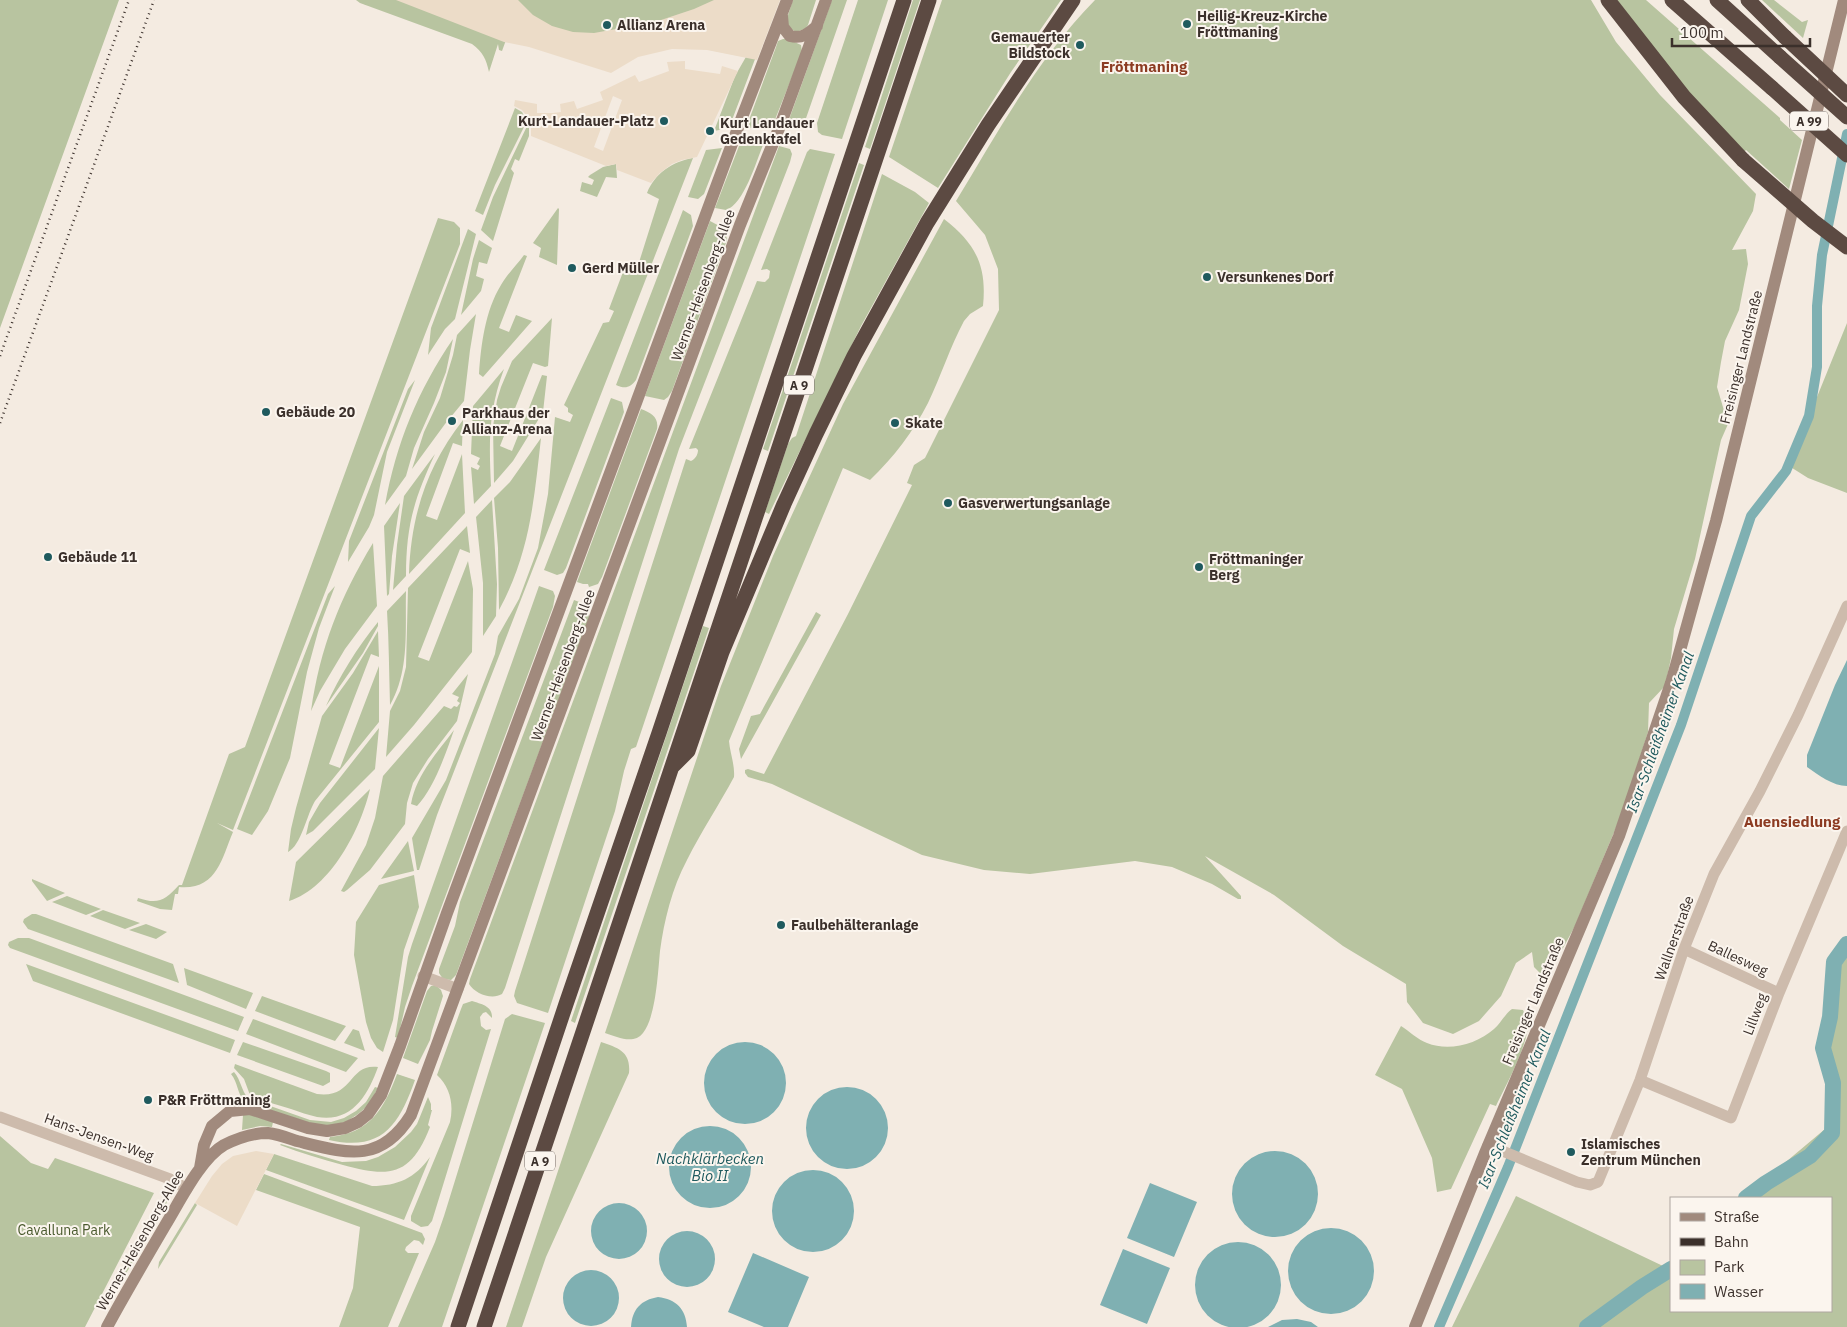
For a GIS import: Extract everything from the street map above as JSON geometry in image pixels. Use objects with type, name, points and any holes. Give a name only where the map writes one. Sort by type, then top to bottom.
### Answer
[{"type":"highway","name":"A 9","points":[[458,1327],[566,1004],[660,733],[904,0]]},
{"type":"highway","name":"A 9","points":[[484,1327],[929,0]]},
{"type":"highway","points":[[670,770],[688,750],[722,652],[784,504],[854,356],[932,215],[1020,76],[1073,0]]},
{"type":"highway","points":[[1055,28],[1084,0]]},
{"type":"highway","points":[[1608,0],[1684,97],[1743,160],[1813,221],[1847,247]]},
{"type":"highway","name":"A 99","points":[[1717,0],[1847,117]]},
{"type":"highway","points":[[1748,0],[1847,95]]},
{"type":"highway","name":"A 99","points":[[1670,1],[1847,155]]},
{"type":"street","name":"Werner-Heisenberg-Allee","points":[[200,1168],[204,1145],[212,1126],[230,1111],[250,1110],[308,1128],[327,1131],[345,1128],[368,1114],[376,1105],[386,1084],[423,976],[787,0]]},
{"type":"street","name":"Werner-Heisenberg-Allee","points":[[107,1327],[200,1168],[222,1146],[242,1137],[255,1134],[274,1134],[336,1151],[349,1153],[363,1152],[386,1144],[402,1129],[411,1115],[740,226],[780,126],[826,0]]},
{"type":"street","name":"Freisinger Landstraße","points":[[1415,1327],[1488,1145],[1619,836],[1671,683],[1697,592],[1734,446],[1844,0]]},
{"type":"street","points":[[782,16],[783,27],[790,36],[797,38],[804,36],[817,26]]},
{"type":"street","name":"Wallnerstraße","points":[[1488,1145],[1578,1182],[1590,1185],[1598,1182],[1640,1080],[1684,949],[1714,874],[1760,791],[1798,715],[1847,606]]},
{"type":"street","name":"Lillweg","points":[[1640,1080],[1731,1118],[1779,993],[1847,831]]},
{"type":"street","name":"Ballesweg","points":[[1684,949],[1779,993]]},
{"type":"street","points":[[423,976],[458,990]]},
{"type":"street","name":"Hans-Jensen-Weg","points":[[0,1117],[170,1179],[187,1189]]},
{"type":"green space","points":[[0,0],[119,0],[0,328]]},
{"type":"green space","points":[[356,0],[420,0],[506,40],[502,51],[499,50],[498,44],[489,72],[484,56],[472,44]]},
{"type":"green space","name":"Allianz Arena","points":[[501,0],[742,0],[593,48]]},
{"type":"green space","points":[[793,0],[816,0],[808,25],[805,29],[796,32],[788,27],[787,18]]},
{"type":"green space","points":[[832,0],[847,0],[804,124],[799,129],[786,128]]},
{"type":"green space","points":[[858,0],[888,0],[842,139],[822,135],[818,132],[817,123]]},
{"type":"green space","points":[[913,0],[920,0],[870,149],[865,147]]},
{"type":"green space","points":[[942,0],[1061,0],[1011,72],[938,188],[889,157]]},
{"type":"green space","points":[[1095,0],[1591,0],[1616,42],[1660,95],[1756,194],[1753,211],[1732,250],[1746,249],[1748,264],[1739,310],[1725,341],[1717,387],[1728,424],[1721,440],[1695,559],[1674,629],[1671,658],[1665,686],[1649,703],[1648,732],[1622,813],[1575,926],[1551,970],[1540,973],[1534,967],[1532,952],[1516,963],[1501,996],[1479,1021],[1453,1034],[1423,1023],[1407,1002],[1406,984],[1343,946],[1274,895],[1205,856],[1241,896],[1241,899],[1172,867],[1135,861],[1030,874],[984,870],[922,855],[772,784],[748,777],[745,773],[745,770],[748,769],[764,774],[848,614],[912,485],[907,483],[914,465],[925,458],[999,310],[998,269],[985,235],[956,201],[1003,122],[1037,71],[1074,22]]},
{"type":"green space","points":[[1617,0],[1646,0],[1780,118],[1802,140],[1789,189],[1746,150],[1743,153],[1694,101]]},
{"type":"green space","points":[[1762,0],[1774,0],[1802,22],[1808,20],[1803,38]]},
{"type":"green space","points":[[762,29],[763,38],[729,128],[714,131],[735,76]]},
{"type":"green space","points":[[788,39],[801,45],[802,52],[772,127],[746,128],[778,41]]},
{"type":"green space","points":[[515,108],[522,112],[527,121],[495,185],[483,215],[475,211]]},
{"type":"green space","points":[[529,122],[529,136],[519,161],[515,159],[511,169],[514,173],[493,241],[481,230],[493,197]]},
{"type":"green space","points":[[763,145],[749,182],[738,200],[726,210],[715,208],[739,146]]},
{"type":"green space","points":[[779,146],[790,149],[792,154],[790,162],[679,449],[505,988],[502,994],[498,996],[484,995],[472,988],[469,984],[470,979]]},
{"type":"green space","points":[[722,148],[704,194],[698,199],[688,197],[706,150]]},
{"type":"green space","points":[[810,149],[835,154],[636,747],[631,749],[615,811],[548,1013],[517,1003],[514,996],[515,991],[686,459],[691,461],[697,454],[698,450],[696,448],[689,449],[757,281],[765,282],[769,278],[770,271],[767,269],[761,270],[807,152]]},
{"type":"green space","points":[[693,158],[437,815],[419,870],[417,870],[412,838],[446,780],[495,654],[498,636],[519,599],[538,548],[548,494],[555,417],[570,422],[573,415],[568,412],[568,408],[564,405],[603,323],[609,322],[614,311],[609,309],[623,272],[635,275],[659,199],[647,193],[650,186],[660,174],[671,166]]},
{"type":"green space","points":[[859,163],[864,165],[768,451],[763,449]]},
{"type":"green space","points":[[616,164],[617,178],[606,177],[597,197],[580,191],[582,182],[592,185],[594,180],[588,177],[590,175],[603,167]]},
{"type":"green space","points":[[882,174],[915,192],[929,203],[861,326],[769,514],[765,512],[788,444],[796,436]]},
{"type":"green space","points":[[558,208],[557,265],[539,257],[541,248],[533,243]]},
{"type":"green space","points":[[683,210],[691,215],[693,226],[636,380],[632,385],[625,387],[616,385]]},
{"type":"green space","points":[[438,218],[454,222],[460,228],[460,244],[233,830],[217,823],[233,832],[221,862],[210,878],[202,884],[192,887],[179,887],[178,894],[175,894],[172,910],[160,909],[137,901],[138,898],[151,901],[161,900],[179,885],[182,885],[229,754],[245,747]]},
{"type":"green space","points":[[944,219],[964,238],[977,257],[983,279],[983,306],[970,314],[964,321],[922,414],[902,444],[887,462],[870,480],[843,468],[729,741],[734,777],[692,850],[673,893],[660,951],[654,1006],[647,1026],[643,1033],[635,1039],[625,1039],[605,1033],[721,686],[773,556],[843,404]]},
{"type":"green space","points":[[710,221],[725,229],[727,240],[672,391],[664,400],[645,396]]},
{"type":"green space","points":[[468,229],[476,234],[455,319],[445,329],[428,355],[431,328]]},
{"type":"green space","points":[[479,240],[492,248],[487,264],[479,262],[476,276],[484,279],[481,291],[461,315],[473,259]]},
{"type":"green space","points":[[524,255],[527,256],[499,328],[509,332],[516,315],[532,321],[483,377],[479,374],[481,352],[491,306],[503,281]]},
{"type":"green space","points":[[476,314],[464,401],[412,469],[424,432],[440,398],[457,335]]},
{"type":"green space","points":[[552,318],[548,366],[545,367],[533,363],[500,446],[512,451],[542,375],[547,376],[543,412],[513,461],[494,483],[493,427],[501,387],[512,361]]},
{"type":"green space","points":[[1847,323],[1847,493],[1808,478],[1789,466]]},
{"type":"green space","points":[[453,339],[446,372],[414,448],[406,476],[385,505],[395,461],[410,418],[429,378]]},
{"type":"green space","points":[[504,369],[492,414],[491,486],[474,504],[471,467],[478,470],[480,466],[477,464],[480,458],[471,454],[473,406]]},
{"type":"green space","points":[[415,380],[387,452],[374,515],[348,562],[349,541],[408,389]]},
{"type":"green space","points":[[611,398],[622,402],[624,412],[566,568],[563,573],[557,575],[544,570]]},
{"type":"green space","points":[[641,409],[654,416],[657,421],[657,429],[602,577],[598,584],[589,587],[588,584],[577,582]]},
{"type":"green space","points":[[463,420],[462,446],[453,443],[426,516],[437,520],[462,454],[465,513],[409,574],[413,532],[423,492],[450,437]]},
{"type":"green space","points":[[541,438],[533,505],[524,547],[518,568],[499,610],[498,548],[494,498],[510,482]]},
{"type":"green space","points":[[435,454],[413,513],[406,558],[406,576],[393,590],[404,496]]},
{"type":"green space","points":[[492,500],[497,584],[496,616],[483,636],[483,583],[476,517]]},
{"type":"green space","points":[[400,503],[392,556],[389,594],[387,596],[384,526]]},
{"type":"green space","points":[[467,526],[470,553],[460,549],[418,657],[429,661],[468,561],[473,589],[472,652],[386,757],[390,711],[400,691],[406,667],[408,588]]},
{"type":"green space","points":[[373,543],[377,606],[345,649],[320,691],[311,711],[320,666],[333,624],[341,603]]},
{"type":"green space","points":[[335,586],[319,628],[307,672],[290,758],[268,811],[252,835],[237,829],[328,594]]},
{"type":"green space","points":[[539,586],[553,591],[555,596],[553,607],[412,986],[398,1038],[395,1037],[408,957],[412,944]]},
{"type":"green space","points":[[406,591],[404,664],[401,678],[390,705],[387,611]]},
{"type":"green space","points":[[574,600],[586,606],[589,618],[456,975],[451,980],[443,979],[439,969],[455,926],[460,902]]},
{"type":"green space","points":[[816,612],[821,615],[741,759],[739,749],[751,716],[760,714]]},
{"type":"green space","points":[[378,622],[378,626],[363,653],[326,706],[349,662]]},
{"type":"green space","points":[[703,626],[709,628],[575,1023],[571,1021]]},
{"type":"green space","points":[[378,631],[379,657],[371,654],[329,764],[340,768],[379,666],[379,722],[315,801],[297,843],[288,852],[296,808],[322,716],[353,673]]},
{"type":"green space","points":[[468,674],[457,721],[428,759],[413,783],[407,803],[405,824],[370,870],[347,890],[341,891],[366,845],[375,818],[383,776],[444,706],[451,709],[454,706],[457,707],[460,703],[457,701],[459,697],[452,694]]},
{"type":"green space","points":[[379,728],[375,769],[313,831],[306,835],[309,822],[320,803]]},
{"type":"green space","points":[[454,730],[439,770],[429,790],[417,806],[411,804],[417,783],[422,774]]},
{"type":"green space","points":[[370,789],[359,821],[342,855],[318,884],[304,894],[289,901],[296,862]]},
{"type":"green space","points":[[408,841],[414,871],[381,879]]},
{"type":"green space","points":[[414,875],[419,907],[404,950],[393,1020],[383,1052],[377,1048],[371,1038],[366,1022],[354,955],[356,922],[379,885]]},
{"type":"green space","points":[[32,879],[65,893],[47,901]]},
{"type":"green space","points":[[67,896],[101,909],[86,915],[52,902]]},
{"type":"green space","points":[[103,910],[140,923],[125,929],[90,916]]},
{"type":"green space","points":[[32,914],[173,964],[179,983],[28,929],[23,922],[24,919]]},
{"type":"green space","points":[[146,924],[167,932],[156,939],[129,930]]},
{"type":"green space","points":[[18,938],[29,938],[244,1017],[238,1031],[10,948],[9,942]]},
{"type":"green space","points":[[1847,953],[1847,1327],[1452,1327],[1516,1196],[1663,1266],[1670,1261],[1670,1312],[1832,1312],[1832,1197],[1744,1197],[1831,1124],[1828,974]]},
{"type":"green space","points":[[26,964],[235,1040],[230,1053],[33,981]]},
{"type":"green space","points":[[184,968],[253,993],[246,1009],[187,985]]},
{"type":"green space","points":[[436,985],[441,990],[443,996],[430,1040],[418,1064],[403,1058],[427,991],[431,986]]},
{"type":"green space","points":[[262,996],[346,1026],[335,1041],[255,1011]]},
{"type":"green space","points":[[472,1001],[486,1006],[491,1011],[492,1018],[486,1012],[480,1017],[481,1026],[486,1030],[491,1029],[432,1221],[428,1226],[421,1227],[411,1221],[411,1216],[450,1122],[451,1115],[451,1102],[448,1090],[437,1075],[463,1004]]},
{"type":"green space","points":[[1512,1009],[1523,1010],[1528,1020],[1528,1029],[1521,1051],[1496,1106],[1490,1104],[1451,1189],[1437,1192],[1432,1158],[1402,1089],[1375,1075],[1401,1026],[1417,1038],[1435,1046],[1462,1045],[1487,1034]]},
{"type":"green space","points":[[512,1014],[545,1023],[442,1327],[398,1327],[435,1242],[505,1019]]},
{"type":"green space","points":[[253,1019],[358,1058],[346,1072],[246,1034]]},
{"type":"green space","points":[[353,1029],[359,1031],[365,1051],[344,1043]]},
{"type":"green space","points":[[243,1042],[326,1071],[330,1073],[330,1082],[323,1086],[237,1055]]},
{"type":"green space","points":[[601,1042],[613,1046],[626,1056],[629,1073],[546,1257],[522,1327],[506,1327]]},
{"type":"green space","points":[[235,1064],[317,1094],[329,1094],[338,1091],[345,1087],[361,1070],[368,1067],[378,1067],[364,1097],[357,1105],[340,1116],[329,1118],[310,1115],[250,1095],[244,1079],[234,1068]]},
{"type":"green space","points":[[234,1072],[248,1098],[310,1120],[331,1122],[344,1118],[366,1102],[375,1087],[378,1088],[369,1105],[346,1122],[316,1125],[245,1102],[231,1074]]},
{"type":"green space","points":[[397,1074],[415,1080],[402,1110],[395,1122],[386,1131],[375,1138],[363,1142],[347,1143],[329,1140],[330,1137],[344,1135],[356,1130],[374,1117],[387,1098]]},
{"type":"green space","points":[[428,1097],[432,1110],[428,1125],[430,1127],[415,1155],[407,1164],[397,1169],[386,1172],[359,1169],[280,1145],[342,1162],[366,1161],[378,1157],[395,1147],[411,1132],[417,1124]]},
{"type":"green space","points":[[243,1115],[251,1115],[273,1122],[272,1127],[260,1126],[242,1130]]},
{"type":"green space","name":"Cavalluna Park","points":[[0,1136],[31,1163],[48,1169],[55,1158],[154,1193],[85,1327],[0,1327]]},
{"type":"green space","points":[[274,1154],[372,1186],[381,1186],[405,1179],[418,1170],[430,1157],[404,1220],[266,1170]]},
{"type":"green space","points":[[264,1174],[422,1233],[425,1239],[423,1245],[419,1241],[414,1240],[406,1247],[405,1250],[408,1253],[419,1253],[388,1327],[339,1327],[353,1288],[360,1227],[256,1190]]},
{"type":"green space","points":[[168,1197],[165,1209],[125,1275],[122,1273]]},
{"type":"green space","points":[[195,1203],[197,1205],[158,1269],[159,1262]]},
{"type":"shaded area","points":[[396,0],[518,0],[533,15],[552,26],[573,32],[594,33],[655,22],[714,0],[780,0],[757,60],[707,50],[672,49],[638,57],[611,73],[529,47],[504,42]]},
{"type":"shaded area","name":"Kurt-Landauer-Platz","points":[[685,61],[685,69],[720,74],[722,66],[738,71],[697,157],[672,164],[651,183],[617,170],[616,164],[606,166],[531,136],[529,119],[522,110],[514,106],[515,100],[537,104],[537,113],[553,113],[561,112],[560,104],[574,101],[577,109],[603,100],[600,92],[635,75],[639,82],[669,71],[667,62]],"holes":[[[613,96],[622,100],[603,151],[594,147]]]},
{"type":"shaded area","points":[[256,1151],[274,1154],[237,1226],[195,1203],[222,1164],[233,1156]]},
{"type":"water","points":[[1847,660],[1847,786],[1842,786],[1821,777],[1807,767],[1807,755]]},
{"type":"water","name":"Nachklärbecken Bio II","points":[[737,1042],[753,1042],[768,1049],[779,1060],[786,1075],[783,1099],[774,1112],[753,1124],[737,1124],[722,1117],[711,1106],[704,1091],[704,1075],[711,1060],[722,1049]]},
{"type":"water","points":[[839,1087],[855,1087],[870,1094],[881,1105],[888,1120],[885,1144],[876,1157],[855,1169],[839,1169],[824,1162],[813,1151],[806,1136],[806,1120],[813,1105],[824,1094]]},
{"type":"water","name":"Nachklärbecken Bio II","points":[[702,1126],[718,1126],[733,1133],[744,1144],[751,1159],[748,1183],[739,1196],[718,1208],[702,1208],[687,1201],[676,1190],[669,1175],[669,1159],[676,1144],[687,1133]]},
{"type":"water","points":[[1275,1151],[1291,1155],[1305,1164],[1314,1178],[1318,1194],[1314,1210],[1305,1224],[1291,1233],[1275,1237],[1259,1233],[1245,1224],[1236,1210],[1232,1194],[1236,1178],[1245,1164],[1259,1155]]},
{"type":"water","name":"Nachklärbecken Bio II","points":[[805,1170],[821,1170],[836,1177],[847,1188],[854,1203],[851,1227],[842,1240],[821,1252],[805,1252],[790,1245],[779,1234],[772,1219],[772,1203],[779,1188],[790,1177]]},
{"type":"water","points":[[1150,1183],[1197,1202],[1174,1257],[1127,1238]]},
{"type":"water","name":"Nachklärbecken Bio II","points":[[619,1203],[630,1205],[639,1211],[645,1220],[647,1231],[645,1242],[639,1251],[630,1257],[619,1259],[608,1257],[599,1251],[593,1242],[591,1231],[593,1220],[599,1211],[608,1205]]},
{"type":"water","points":[[1331,1228],[1347,1232],[1361,1241],[1370,1255],[1374,1271],[1370,1287],[1361,1301],[1347,1310],[1331,1314],[1315,1310],[1301,1301],[1292,1287],[1288,1271],[1292,1255],[1301,1241],[1315,1232]]},
{"type":"water","points":[[687,1231],[698,1233],[707,1239],[713,1248],[715,1259],[713,1270],[707,1279],[698,1285],[687,1287],[676,1285],[667,1279],[661,1270],[659,1259],[661,1248],[667,1239],[676,1233]]},
{"type":"water","points":[[1238,1242],[1254,1246],[1268,1255],[1277,1269],[1281,1285],[1277,1301],[1268,1315],[1254,1324],[1238,1328],[1222,1324],[1208,1315],[1199,1301],[1195,1285],[1199,1269],[1208,1255],[1222,1246]]},
{"type":"water","points":[[1123,1249],[1170,1268],[1147,1324],[1100,1305]]},
{"type":"water","points":[[753,1253],[809,1277],[788,1327],[764,1327],[728,1312]]},
{"type":"water","points":[[591,1270],[602,1272],[611,1278],[617,1287],[619,1298],[617,1309],[611,1318],[602,1324],[591,1326],[580,1324],[571,1318],[565,1309],[563,1298],[565,1287],[571,1278],[580,1272]]},
{"type":"water","points":[[658,1297],[670,1300],[679,1306],[685,1315],[687,1327],[631,1327],[633,1315],[638,1306],[647,1300]]},
{"type":"water","points":[[1297,1319],[1311,1322],[1318,1327],[1268,1327],[1282,1320]]},
{"type":"waterway","name":"Isar-Schleißheimer Kanal","points":[[1439,1327],[1508,1167],[1681,725],[1751,516],[1786,471],[1809,416],[1817,367],[1817,306],[1822,255],[1847,134]]},
{"type":"waterway","points":[[1747,1197],[1810,1156],[1832,1133],[1833,1083],[1823,1048],[1830,1017],[1834,962],[1847,944]]},
{"type":"waterway","points":[[1587,1327],[1642,1287],[1670,1270]]},
{"type":"railway","points":[[0,356],[129,0]]},
{"type":"railway","points":[[0,423],[154,0]]},
{"type":"place","name":"Heilig-Kreuz-Kirche Fröttmaning","points":[[1187,24]]},
{"type":"place","name":"Allianz Arena","points":[[607,25]]},
{"type":"place","name":"Gemauerter Bildstock","points":[[1080,45]]},
{"type":"place","name":"Kurt-Landauer-Platz","points":[[664,121]]},
{"type":"place","name":"Kurt Landauer Gedenktafel","points":[[710,131]]},
{"type":"place","name":"Gerd Müller","points":[[572,268]]},
{"type":"place","name":"Versunkenes Dorf","points":[[1207,277]]},
{"type":"place","name":"Gebäude 20","points":[[266,412]]},
{"type":"place","name":"Parkhaus der Allianz-Arena","points":[[452,421]]},
{"type":"place","name":"Skate","points":[[895,423]]},
{"type":"place","name":"Gasverwertungsanlage","points":[[948,503]]},
{"type":"place","name":"Gebäude 11","points":[[48,557]]},
{"type":"place","name":"Fröttmaninger Berg","points":[[1199,567]]},
{"type":"place","name":"Faulbehälteranlage","points":[[781,925]]},
{"type":"place","name":"P&R Fröttmaning","points":[[148,1100]]},
{"type":"place","name":"Islamisches Zentrum München","points":[[1571,1152]]},
{"type":"district","name":"Fröttmaning","points":[[1144,66]]},
{"type":"district","name":"Auensiedlung","points":[[1792,821]]}]
